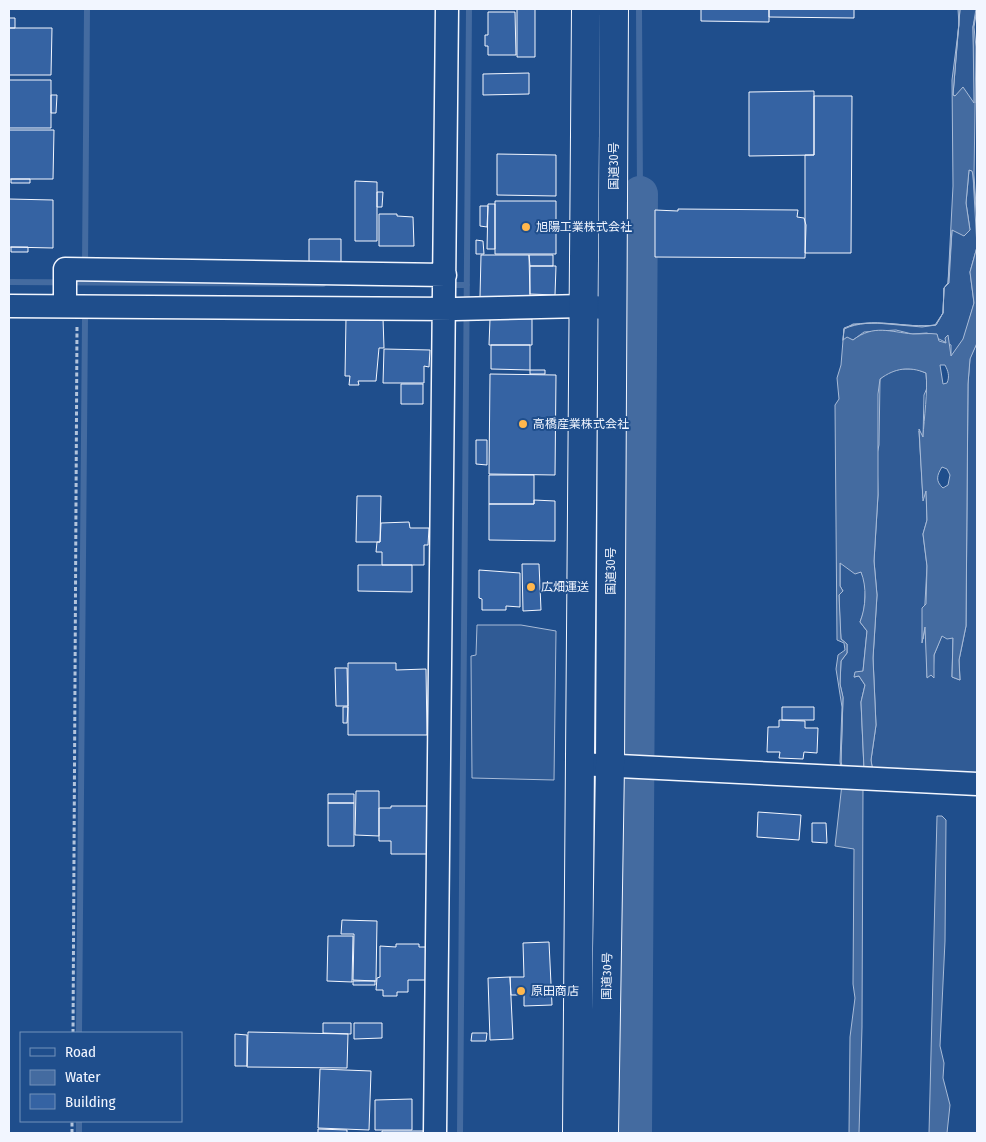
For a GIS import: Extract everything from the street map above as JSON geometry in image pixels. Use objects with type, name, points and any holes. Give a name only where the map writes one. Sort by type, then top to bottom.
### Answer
[{"type":"highway","points":[[577,1133],[586,9]]},
{"type":"highway","name":"国道30号","points":[[604,1133],[617,766],[614,9]]},
{"type":"street","points":[[435,1133],[452,297],[447,9]]},
{"type":"street","points":[[85,286],[452,297]]},
{"type":"street","points":[[9,306],[85,286],[452,297],[614,309]]},
{"type":"street","points":[[579,764],[650,766],[977,784]]},
{"type":"path","points":[[73,1032],[85,286]]},
{"type":"shaded area","points":[[960,9],[976,9],[973,27],[975,103],[953,95]]},
{"type":"shaded area","points":[[969,170],[972,170],[973,175],[977,247],[970,272],[974,303],[964,339],[959,347],[951,357],[951,345],[927,333],[912,334],[896,330],[864,332],[853,340],[843,341],[844,329],[853,324],[876,323],[922,327],[936,325],[943,313],[944,288],[949,283],[952,230],[970,230],[966,203]]},
{"type":"shaded area","points":[[977,343],[977,777],[873,773],[871,760],[876,725],[873,658],[877,595],[874,561],[878,495],[877,454],[879,445],[880,379],[890,371],[902,369],[916,369],[926,373],[927,388],[924,395],[923,439],[919,431],[923,498],[926,489],[927,520],[923,534],[927,566],[923,639],[926,623],[927,677],[931,674],[933,677],[934,655],[942,635],[953,637],[952,677],[960,680],[959,660],[966,626],[968,384],[970,358]]},
{"type":"shaded area","points":[[840,562],[861,572],[866,583],[864,611],[860,622],[867,631],[863,671],[854,677],[859,676],[865,685],[861,702],[864,769],[843,770],[841,762],[843,698],[840,684],[841,661],[847,653],[847,644],[841,639],[839,595],[843,591],[840,586]]},
{"type":"shaded area","points":[[477,625],[521,625],[556,631],[554,780],[472,778],[471,656],[476,655]]},
{"type":"water","points":[[977,9],[974,27],[976,47],[974,175],[977,221],[973,175],[972,171],[969,170],[966,203],[970,230],[964,236],[952,230],[948,283],[953,186],[952,80],[958,32],[953,95],[955,96],[963,87],[974,103],[973,27]]},
{"type":"water","points":[[977,247],[977,343],[970,359],[968,384],[966,626],[959,660],[960,680],[952,677],[953,638],[947,639],[942,636],[934,655],[934,678],[931,675],[927,678],[925,627],[922,643],[922,608],[926,604],[927,566],[923,534],[927,520],[926,491],[923,501],[919,429],[923,437],[926,373],[914,369],[902,369],[891,372],[880,379],[878,394],[878,495],[874,561],[877,595],[873,658],[876,725],[871,760],[873,772],[842,771],[840,762],[842,707],[836,669],[838,655],[845,650],[844,643],[837,640],[835,405],[839,399],[837,378],[841,365],[843,340],[847,337],[853,340],[868,332],[882,330],[913,334],[937,334],[939,341],[946,343],[945,338],[948,335],[951,356],[963,339],[974,303],[970,272]],"holes":[[[940,365],[945,365],[947,369],[947,383],[943,384]],[[942,467],[947,469],[950,475],[948,485],[943,488],[938,480]],[[840,563],[855,574],[861,572],[865,597],[864,610],[860,622],[867,631],[863,671],[855,672],[854,677],[859,676],[865,685],[861,702],[864,769],[843,770],[841,762],[843,697],[840,684],[841,661],[847,653],[847,644],[841,639],[839,595],[843,591],[840,586]]]},
{"type":"water","points":[[842,784],[863,786],[862,1027],[859,1133],[849,1133],[850,1037],[855,998],[853,984],[854,849],[835,846]]},
{"type":"water","points":[[937,816],[942,816],[946,820],[945,941],[940,1046],[944,1063],[943,1078],[950,1105],[947,1133],[929,1133]]},
{"type":"building","points":[[517,9],[535,9],[535,57],[517,57]]},
{"type":"building","points":[[701,9],[769,9],[769,22],[701,21]]},
{"type":"building","points":[[769,9],[854,9],[854,18],[769,17]]},
{"type":"building","points":[[488,12],[515,12],[516,55],[488,55],[488,46],[485,46],[485,35],[488,35]]},
{"type":"building","points":[[9,18],[15,18],[15,28],[9,28]]},
{"type":"building","points":[[9,28],[52,28],[51,75],[9,75]]},
{"type":"building","points":[[529,73],[529,94],[483,95],[483,74]]},
{"type":"building","points":[[9,80],[51,80],[51,128],[9,128]]},
{"type":"building","points":[[814,91],[814,155],[749,156],[749,92]]},
{"type":"building","points":[[51,95],[57,95],[56,113],[51,113]]},
{"type":"building","points":[[814,96],[852,96],[851,253],[805,253],[805,155],[814,155]]},
{"type":"building","points":[[9,130],[54,130],[53,179],[9,179]]},
{"type":"building","points":[[497,154],[556,155],[556,196],[497,195]]},
{"type":"building","points":[[11,179],[30,179],[30,183],[11,183]]},
{"type":"building","points":[[355,181],[377,182],[377,241],[355,241]]},
{"type":"building","points":[[377,192],[383,192],[382,207],[377,207]]},
{"type":"building","points":[[9,199],[53,200],[53,248],[9,247]]},
{"type":"building","name":"旭陽工業株式会社","points":[[495,201],[556,201],[556,254],[495,254]]},
{"type":"building","points":[[488,204],[495,204],[495,249],[487,249]]},
{"type":"building","points":[[480,206],[488,206],[487,227],[480,226]]},
{"type":"building","points":[[678,209],[798,210],[797,217],[804,218],[806,225],[805,258],[655,257],[655,210],[678,211]]},
{"type":"building","points":[[379,214],[397,214],[397,216],[413,217],[414,246],[379,246]]},
{"type":"building","points":[[309,239],[341,239],[341,262],[309,262]]},
{"type":"building","points":[[476,240],[483,241],[484,254],[476,254]]},
{"type":"building","points":[[11,247],[28,247],[28,252],[11,252]]},
{"type":"building","points":[[481,255],[529,255],[530,298],[480,297]]},
{"type":"building","points":[[529,255],[553,255],[553,266],[530,266]]},
{"type":"building","points":[[530,266],[556,266],[555,295],[530,294]]},
{"type":"building","points":[[346,318],[383,318],[384,348],[379,348],[376,381],[358,381],[359,385],[349,385],[350,376],[345,376]]},
{"type":"building","points":[[490,319],[532,319],[532,345],[489,345]]},
{"type":"building","points":[[491,345],[530,345],[530,370],[491,369]]},
{"type":"building","points":[[384,349],[430,350],[429,367],[424,366],[424,383],[383,383]]},
{"type":"building","points":[[530,370],[545,370],[545,374],[530,374]]},
{"type":"building","name":"高橋産業株式会社","points":[[490,374],[556,375],[555,475],[489,474]]},
{"type":"building","points":[[401,384],[423,384],[423,404],[401,404]]},
{"type":"building","points":[[476,440],[487,440],[487,465],[476,464]]},
{"type":"building","points":[[489,475],[534,475],[534,504],[489,504]]},
{"type":"building","points":[[357,496],[381,496],[380,542],[356,542]]},
{"type":"building","points":[[534,500],[555,501],[555,541],[489,540],[489,504],[534,504]]},
{"type":"building","points":[[409,522],[410,528],[429,528],[428,545],[424,545],[424,565],[382,565],[382,552],[376,552],[377,542],[380,542],[381,523]]},
{"type":"building","name":"広畑運送","points":[[522,564],[539,564],[541,610],[523,611]]},
{"type":"building","points":[[358,565],[412,565],[412,592],[358,591]]},
{"type":"building","points":[[479,570],[520,573],[520,607],[506,606],[506,610],[482,610],[482,599],[479,598]]},
{"type":"building","points":[[348,663],[396,663],[396,670],[426,669],[427,735],[348,735]]},
{"type":"building","points":[[335,668],[347,668],[348,706],[336,706]]},
{"type":"building","points":[[343,707],[348,707],[347,723],[343,723]]},
{"type":"building","points":[[782,707],[814,707],[814,720],[782,720]]},
{"type":"building","points":[[779,720],[805,721],[805,728],[818,728],[817,753],[804,752],[803,759],[779,758],[780,752],[767,752],[768,727],[779,727]]},
{"type":"building","points":[[356,791],[379,791],[379,836],[355,835]]},
{"type":"building","points":[[328,794],[354,794],[354,803],[328,803]]},
{"type":"building","points":[[328,803],[354,803],[354,846],[328,846]]},
{"type":"building","points":[[391,806],[429,806],[430,854],[391,854],[391,841],[379,841],[379,808],[391,808]]},
{"type":"building","points":[[758,812],[801,815],[799,840],[757,837]]},
{"type":"building","points":[[812,823],[826,823],[827,843],[812,842]]},
{"type":"building","points":[[342,920],[377,921],[376,981],[353,980],[354,934],[341,934]]},
{"type":"building","points":[[328,936],[353,936],[352,982],[327,981]]},
{"type":"building","points":[[549,942],[552,1005],[524,1006],[524,995],[511,995],[510,977],[524,977],[523,943]]},
{"type":"building","points":[[396,944],[419,944],[419,947],[426,947],[426,980],[408,980],[408,992],[397,992],[397,996],[383,996],[383,990],[376,990],[377,978],[380,977],[380,946],[396,947]]},
{"type":"building","points":[[510,977],[513,1039],[490,1040],[488,978]]},
{"type":"building","points":[[353,981],[375,981],[375,985],[353,985]]},
{"type":"building","points":[[323,1023],[351,1023],[351,1034],[323,1033]]},
{"type":"building","points":[[354,1023],[382,1023],[382,1038],[354,1039]]},
{"type":"building","points":[[248,1032],[348,1034],[347,1068],[247,1067]]},
{"type":"building","points":[[472,1033],[487,1033],[486,1041],[471,1041]]},
{"type":"building","points":[[235,1034],[247,1035],[247,1066],[235,1066]]},
{"type":"building","points":[[320,1069],[371,1071],[369,1130],[318,1128]]},
{"type":"building","points":[[412,1099],[412,1130],[375,1130],[375,1100]]},
{"type":"building","points":[[318,1129],[347,1130],[347,1133],[318,1133]]},
{"type":"building","points":[[382,1131],[424,1131],[424,1133],[382,1133]]},
{"type":"waterway","points":[[85,265],[87,9]]},
{"type":"waterway","points":[[460,1133],[469,9]]},
{"type":"waterway","points":[[639,9],[640,194]]},
{"type":"waterway","points":[[634,1133],[640,194]]},
{"type":"waterway","points":[[9,282],[323,284]]},
{"type":"waterway","points":[[448,285],[467,285]]},
{"type":"waterway","points":[[79,1032],[85,318]]},
{"type":"waterway","points":[[79,1122],[79,1133]]},
{"type":"place","name":"旭陽工業株式会社","points":[[526,227]]},
{"type":"place","name":"高橋産業株式会社","points":[[523,424]]},
{"type":"place","name":"広畑運送","points":[[531,587]]},
{"type":"place","name":"原田商店","points":[[521,991]]}]
